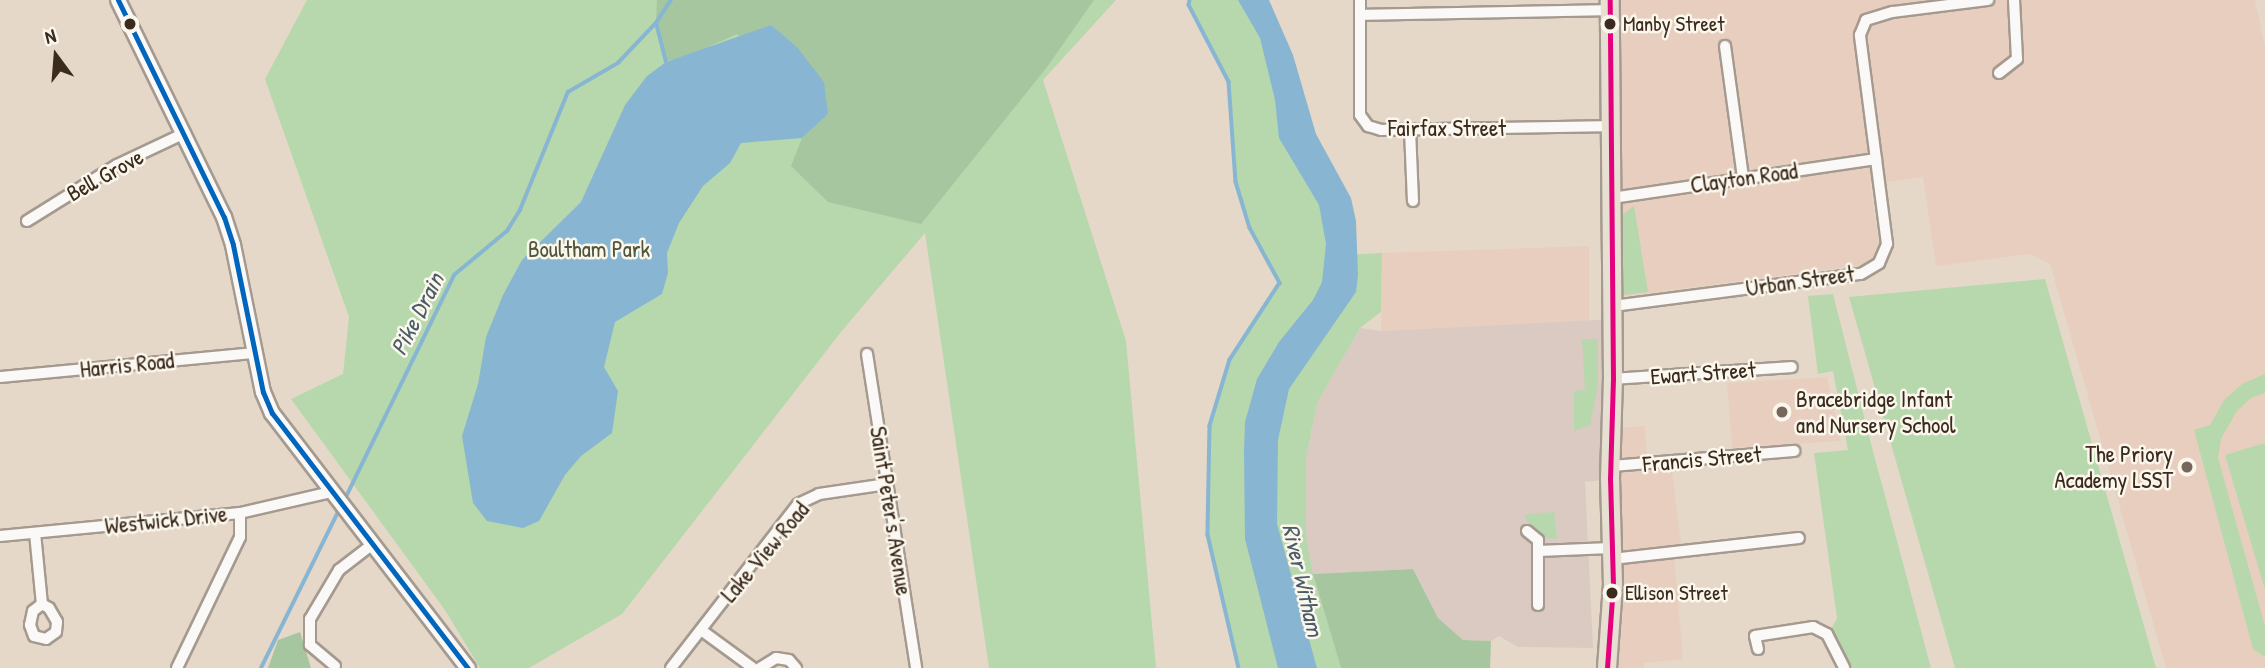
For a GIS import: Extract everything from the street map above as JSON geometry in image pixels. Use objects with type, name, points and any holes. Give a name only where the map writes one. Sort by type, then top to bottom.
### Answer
[{"type":"main road","points":[[1607,668],[1613,611],[1610,5]]},
{"type":"street","points":[[118,0],[186,133],[233,245],[253,352],[263,392],[272,413],[333,496],[374,543],[468,668]]},
{"type":"street","name":"Fairfax Street","points":[[1360,0],[1360,115],[1368,126],[1381,130],[1612,127]]},
{"type":"street","name":"Urban Street","points":[[1613,306],[1861,274],[1879,263],[1887,244],[1860,35],[1866,20],[1893,12],[1988,0]]},
{"type":"street","points":[[1999,73],[2017,59],[2014,0]]},
{"type":"street","points":[[1360,15],[1610,5]]},
{"type":"street","points":[[1725,46],[1743,177]]},
{"type":"street","points":[[1410,130],[1413,201]]},
{"type":"street","name":"Bell Grove","points":[[27,221],[117,164],[186,133]]},
{"type":"street","name":"Clayton Road","points":[[1612,198],[1876,159]]},
{"type":"street","name":"Harris Road","points":[[0,377],[253,352]]},
{"type":"street","name":"Saint Peter's Avenue","points":[[867,354],[916,668]]},
{"type":"street","name":"Ewart Street","points":[[1613,379],[1793,367]]},
{"type":"street","name":"Francis Street","points":[[1611,466],[1794,451]]},
{"type":"street","name":"Lake View Road","points":[[671,668],[798,504],[819,494],[887,484]]},
{"type":"street","name":"Westwick Drive","points":[[0,536],[240,513],[333,496]]},
{"type":"street","points":[[177,668],[240,537],[240,513]]},
{"type":"street","points":[[1527,531],[1538,540],[1538,606]]},
{"type":"street","points":[[35,533],[42,604]]},
{"type":"street","points":[[1538,551],[1611,554],[1799,538]]},
{"type":"street","points":[[335,666],[310,645],[310,620],[339,570],[374,543]]},
{"type":"street","points":[[1758,649],[1755,635],[1813,627],[1826,634],[1844,668]]},
{"type":"street","points":[[702,630],[753,668]]},
{"type":"street","points":[[760,668],[776,658],[789,660],[796,668]]},
{"type":"shaded area","points":[[1620,0],[2255,0],[2265,46],[2265,668],[2166,668],[2050,264],[2030,254],[1936,266],[1923,177],[1870,184],[1880,250],[1876,263],[1619,297]]},
{"type":"shaded area","points":[[1589,246],[1589,320],[1381,331],[1382,253]]},
{"type":"shaded area","points":[[1613,319],[1610,479],[1585,482],[1593,648],[1518,647],[1499,636],[1491,641],[1463,640],[1438,618],[1413,569],[1313,574],[1306,535],[1306,458],[1317,403],[1360,328],[1381,331]]},
{"type":"shaded area","name":"Bracebridge Infant and Nursery School","points":[[1827,377],[1841,441],[1732,448],[1727,383]]},
{"type":"shaded area","points":[[1645,426],[1647,463],[1671,461],[1682,552],[1674,553],[1683,659],[1644,663],[1644,668],[1617,668],[1620,428]]},
{"type":"green space","name":"Boultham Park","points":[[307,0],[1116,0],[1043,80],[1126,341],[1156,668],[989,668],[925,233],[841,332],[622,614],[529,668],[480,668],[445,610],[291,399],[343,374],[349,317],[265,79]]},
{"type":"green space","points":[[657,0],[1094,0],[1047,67],[921,224],[828,202],[791,166],[802,138],[828,114],[737,34],[688,56],[666,61],[656,23]]},
{"type":"green space","points":[[1190,0],[1253,0],[1343,255],[1382,253],[1381,312],[1360,328],[1317,403],[1306,458],[1306,535],[1313,574],[1341,668],[1239,668],[1208,535],[1210,426],[1230,360],[1280,283],[1250,228],[1236,182],[1229,82],[1189,5]]},
{"type":"green space","points":[[1634,206],[1648,292],[1621,295],[1619,217]]},
{"type":"green space","points":[[2045,279],[2156,668],[1955,668],[1849,297]]},
{"type":"green space","points":[[1833,294],[1931,668],[1849,668],[1831,630],[1837,618],[1814,453],[1848,450],[1833,371],[1818,374],[1808,296]]},
{"type":"green space","points":[[1582,339],[1598,339],[1598,384],[1590,425],[1574,431],[1574,391],[1585,390]]},
{"type":"green space","points":[[2265,374],[2265,393],[2251,398],[2237,411],[2221,439],[2218,458],[2265,626],[2265,657],[2253,649],[2194,430],[2210,425],[2224,400],[2242,384]]},
{"type":"green space","points":[[2265,443],[2265,590],[2225,455]]},
{"type":"green space","points":[[1554,512],[1557,539],[1547,538],[1529,525],[1524,515]]},
{"type":"green space","points":[[1413,569],[1438,618],[1463,640],[1491,641],[1490,668],[1341,668],[1313,574]]},
{"type":"green space","points":[[300,632],[311,668],[268,668],[278,640]]},
{"type":"water","points":[[1238,0],[1269,0],[1293,55],[1316,134],[1351,198],[1356,221],[1356,292],[1289,389],[1278,440],[1277,524],[1317,668],[1278,668],[1245,539],[1244,452],[1245,422],[1257,379],[1279,342],[1313,300],[1322,282],[1326,244],[1319,205],[1279,138],[1275,100],[1260,38]]},
{"type":"water","points":[[771,25],[797,47],[824,82],[828,114],[802,138],[741,143],[730,163],[703,186],[679,223],[667,253],[668,273],[662,294],[615,322],[604,367],[618,391],[612,433],[581,456],[565,475],[539,521],[523,528],[487,521],[473,503],[462,436],[478,384],[486,337],[503,295],[522,260],[581,202],[625,105],[647,76],[666,62]]},
{"type":"waterway","points":[[666,62],[656,23],[671,0]]},
{"type":"waterway","points":[[1190,0],[1189,5],[1229,82],[1236,182],[1250,228],[1280,283],[1230,360],[1210,426],[1208,535],[1239,668]]},
{"type":"waterway","name":"Pike Drain","points":[[344,501],[454,275],[507,231],[520,210],[568,92],[618,63],[656,23]]},
{"type":"waterway","name":"Pike Drain","points":[[261,668],[340,508]]},
{"type":"transit line","points":[[118,0],[224,217],[233,245],[263,392],[272,413],[468,668]]},
{"type":"transit line","points":[[1607,668],[1613,585],[1610,479],[1613,379],[1610,0]]},
{"type":"place","name":"Manby Street","points":[[1610,24]]},
{"type":"place","name":"Bracebridge Infant and Nursery School","points":[[1782,412]]},
{"type":"place","name":"The Priory Academy LSST","points":[[2187,467]]},
{"type":"place","name":"Ellison Street","points":[[1612,593]]},
{"type":"water label","name":"River Witham","points":[[1303,580]]}]
